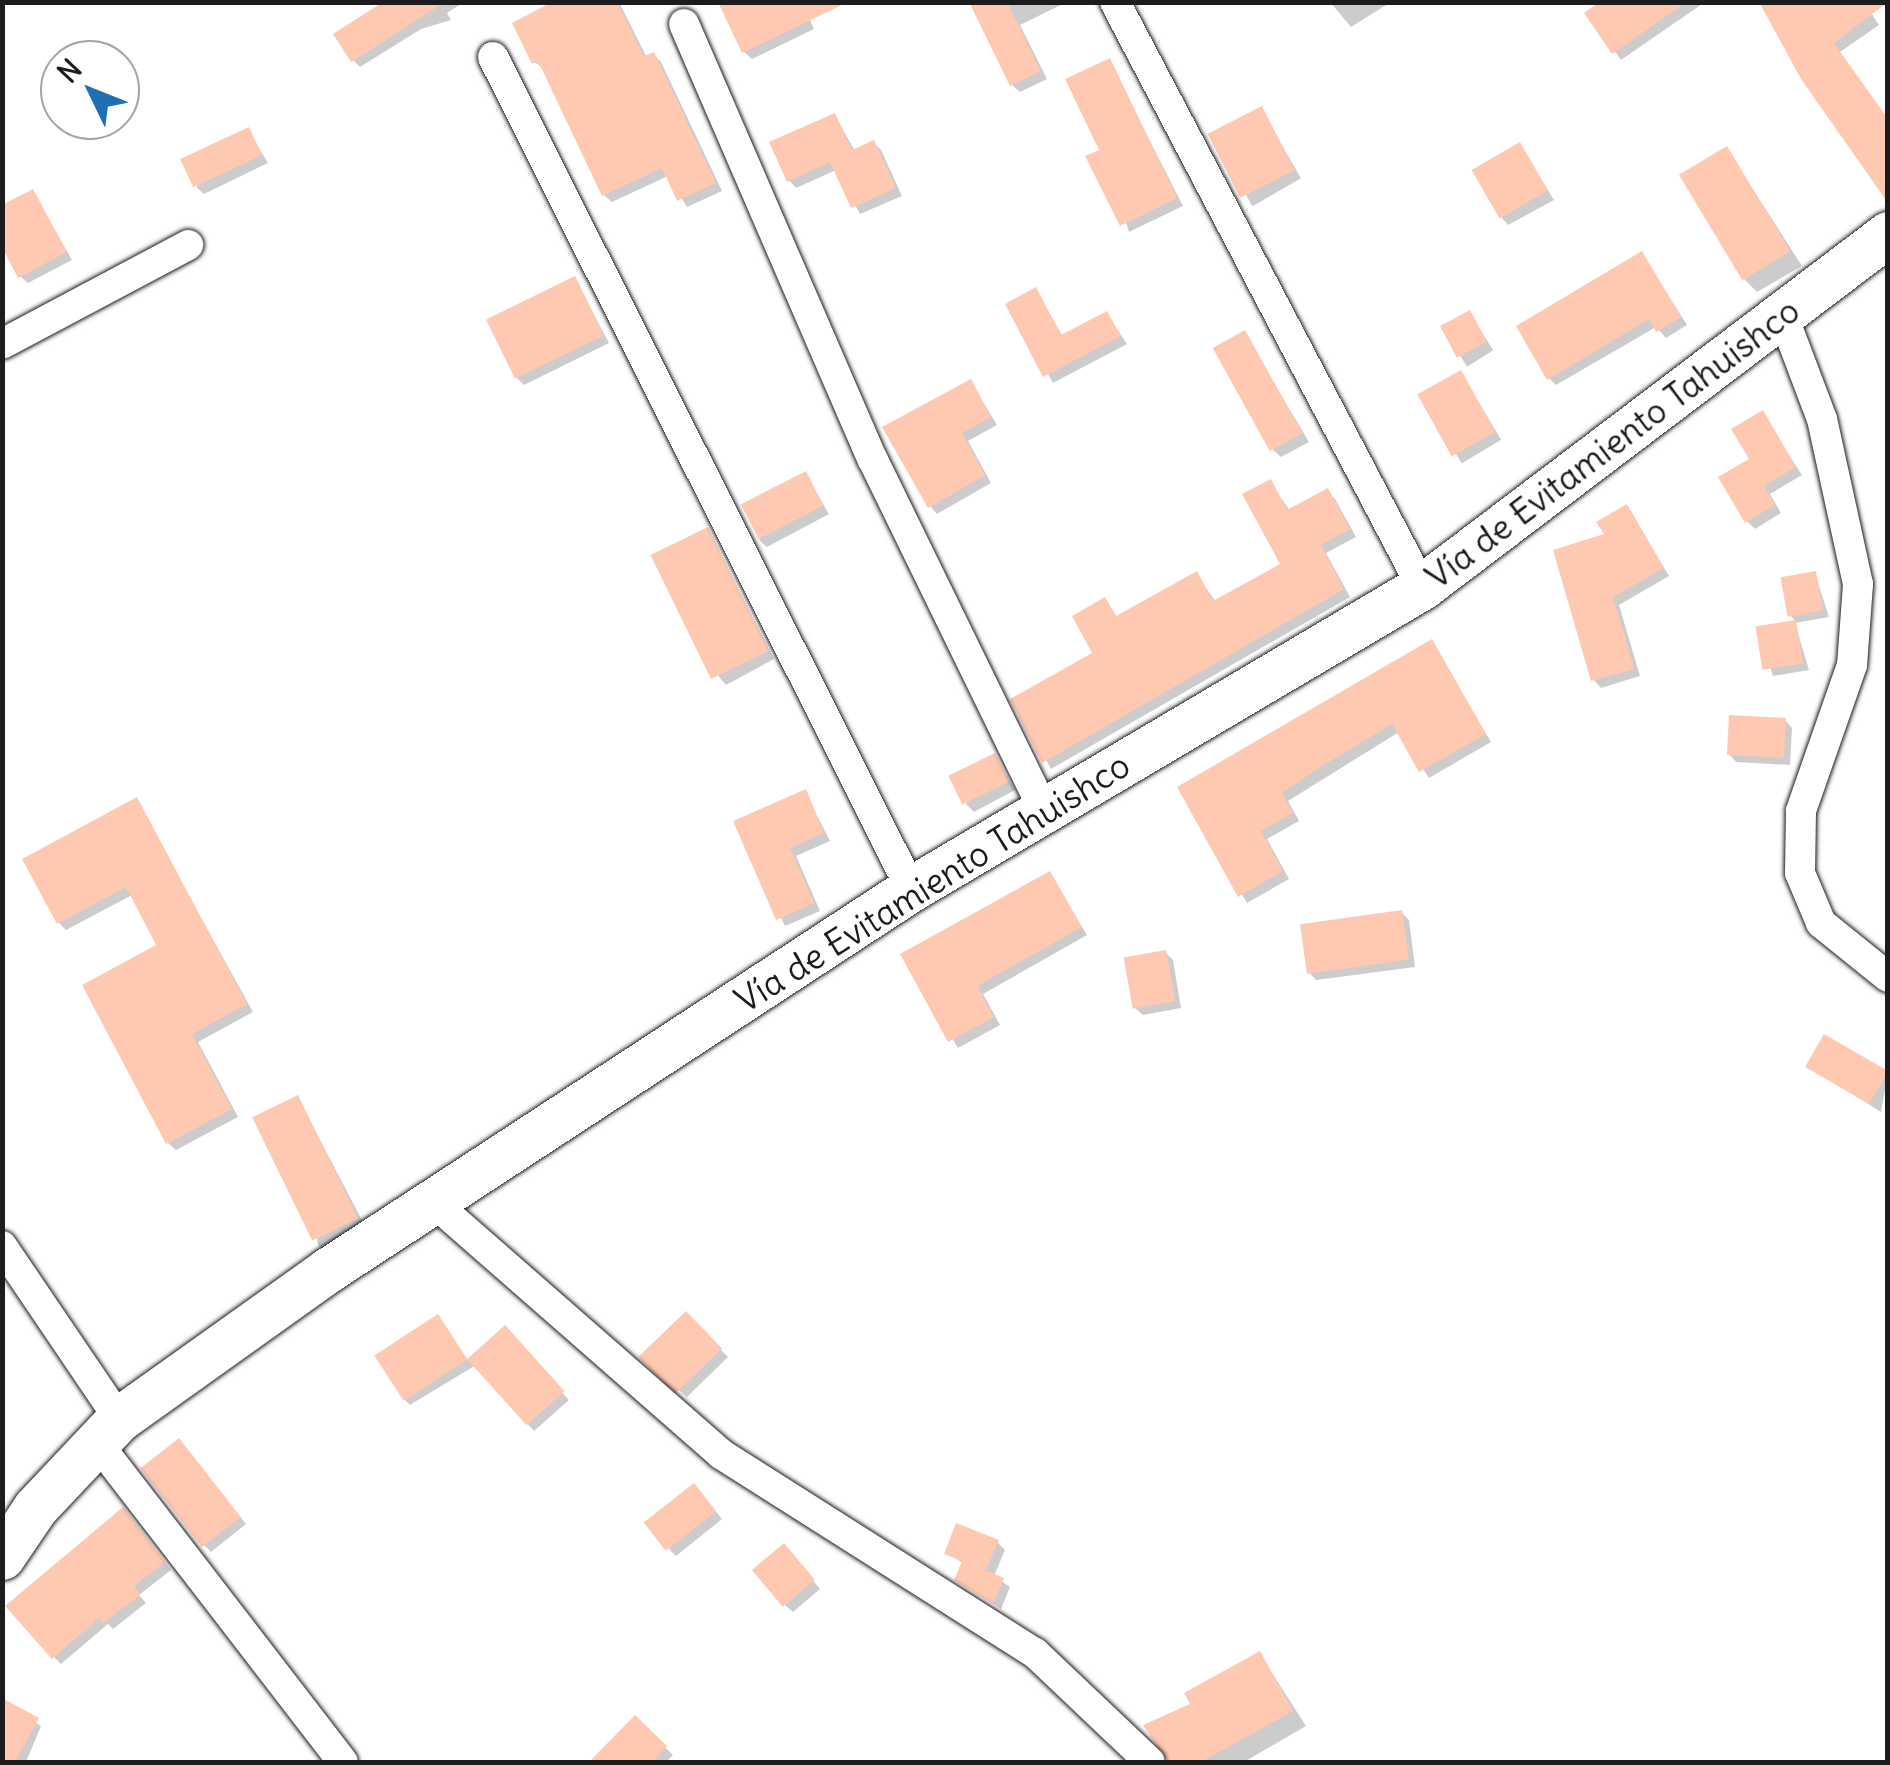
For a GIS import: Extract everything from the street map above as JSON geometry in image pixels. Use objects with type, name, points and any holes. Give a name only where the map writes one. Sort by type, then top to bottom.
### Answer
[{"type":"main road","name":"Vía de Evitamiento Tahuishco","points":[[2,1557],[34,1508],[109,1432],[432,1200],[911,889],[1422,587],[1888,234]]},
{"type":"street","points":[[1115,2],[1422,587]]},
{"type":"street","points":[[684,24],[873,460],[1044,810]]},
{"type":"street","points":[[493,56],[911,889]]},
{"type":"street","points":[[2,344],[188,245]]},
{"type":"street","points":[[1782,316],[1832,454],[1858,584],[1852,665],[1801,810],[1800,873],[1821,922],[1888,977]]},
{"type":"street","points":[[432,1200],[721,1454],[1035,1654],[1150,1762]]},
{"type":"street","points":[[2,1246],[109,1432],[343,1762]]},
{"type":"building","points":[[383,2],[445,2],[351,62],[333,34]]},
{"type":"building","points":[[552,2],[617,2],[644,56],[654,52],[716,183],[677,201],[662,168],[602,196],[538,61],[532,64],[512,23]]},
{"type":"building","points":[[718,2],[848,2],[742,53]]},
{"type":"building","points":[[969,2],[1007,2],[1041,71],[1010,86]]},
{"type":"building","points":[[1599,2],[1687,2],[1612,54],[1584,13]]},
{"type":"building","points":[[1759,2],[1888,2],[1834,43],[1888,119],[1888,203],[1801,79]]},
{"type":"building","points":[[1110,58],[1177,198],[1120,226],[1085,156],[1099,150],[1065,79]]},
{"type":"building","points":[[1262,106],[1295,170],[1240,198],[1208,134]]},
{"type":"building","points":[[835,113],[852,150],[874,140],[896,188],[851,208],[830,162],[787,182],[769,142]]},
{"type":"building","points":[[249,127],[262,155],[193,187],[180,159]]},
{"type":"building","points":[[1520,142],[1548,190],[1500,218],[1472,170]]},
{"type":"building","points":[[1727,146],[1790,251],[1742,280],[1679,175]]},
{"type":"building","points":[[33,189],[67,252],[18,278],[2,247],[2,205]]},
{"type":"building","points":[[1642,251],[1681,317],[1656,332],[1649,319],[1547,380],[1516,326]]},
{"type":"building","points":[[575,276],[604,335],[515,379],[486,319]]},
{"type":"building","points":[[1036,287],[1061,335],[1107,311],[1121,336],[1043,377],[1005,304]]},
{"type":"building","points":[[1470,310],[1487,342],[1457,358],[1440,326]]},
{"type":"building","points":[[1245,330],[1302,433],[1270,451],[1213,348]]},
{"type":"building","points":[[1461,370],[1495,432],[1452,456],[1417,394]]},
{"type":"building","points":[[971,379],[991,417],[962,433],[985,475],[928,508],[882,427]]},
{"type":"building","points":[[1763,410],[1796,467],[1764,486],[1775,505],[1745,523],[1718,477],[1749,459],[1731,429]]},
{"type":"building","points":[[806,471],[824,506],[759,539],[741,504]]},
{"type":"building","points":[[1271,479],[1287,510],[1328,488],[1350,529],[1321,545],[1344,589],[1042,763],[1010,699],[1092,653],[1072,616],[1105,597],[1116,616],[1197,571],[1213,601],[1280,564],[1242,494]]},
{"type":"building","points":[[1627,504],[1664,568],[1613,597],[1634,669],[1591,681],[1553,550],[1604,534],[1596,522]]},
{"type":"building","points":[[708,527],[768,651],[711,679],[650,555]]},
{"type":"building","points":[[1816,571],[1823,610],[1787,617],[1781,577]]},
{"type":"building","points":[[1796,620],[1803,663],[1762,670],[1756,626]]},
{"type":"building","points":[[1432,639],[1486,734],[1419,772],[1392,724],[1322,766],[1282,793],[1293,813],[1261,831],[1283,871],[1238,897],[1177,787]]},
{"type":"building","points":[[1729,715],[1786,718],[1784,758],[1727,755]]},
{"type":"building","points":[[995,753],[1009,782],[962,805],[948,776]]},
{"type":"building","points":[[806,789],[824,833],[790,848],[814,903],[776,920],[733,821]]},
{"type":"building","points":[[137,797],[247,1004],[192,1034],[232,1109],[166,1144],[82,985],[156,945],[126,887],[57,924],[22,859]]},
{"type":"building","points":[[1050,871],[1082,927],[977,986],[994,1017],[948,1042],[900,954]]},
{"type":"building","points":[[1402,910],[1409,960],[1307,974],[1300,924]]},
{"type":"building","points":[[1166,950],[1175,1001],[1133,1009],[1124,957]]},
{"type":"building","points":[[1824,1034],[1888,1071],[1869,1104],[1805,1067]]},
{"type":"building","points":[[298,1095],[358,1218],[312,1240],[252,1117]]},
{"type":"building","points":[[686,1311],[722,1348],[675,1394],[639,1357]]},
{"type":"building","points":[[438,1314],[467,1359],[404,1401],[374,1355]]},
{"type":"building","points":[[505,1325],[565,1391],[527,1425],[467,1359]]},
{"type":"building","points":[[179,1438],[241,1517],[202,1547],[140,1468]]},
{"type":"building","points":[[694,1483],[716,1511],[666,1551],[644,1522]]},
{"type":"building","points":[[123,1507],[165,1562],[134,1586],[140,1595],[103,1623],[99,1618],[52,1659],[5,1606]]},
{"type":"building","points":[[956,1523],[999,1540],[986,1570],[968,1563],[1004,1578],[993,1604],[954,1580],[962,1561],[944,1554]]},
{"type":"building","points":[[784,1543],[815,1580],[783,1607],[752,1570]]},
{"type":"building","points":[[1260,1651],[1293,1711],[1201,1762],[1168,1762],[1143,1725],[1190,1704],[1184,1693]]},
{"type":"building","points":[[2,1698],[39,1718],[15,1762],[2,1762]]},
{"type":"building","points":[[635,1715],[667,1746],[652,1762],[589,1762]]}]
